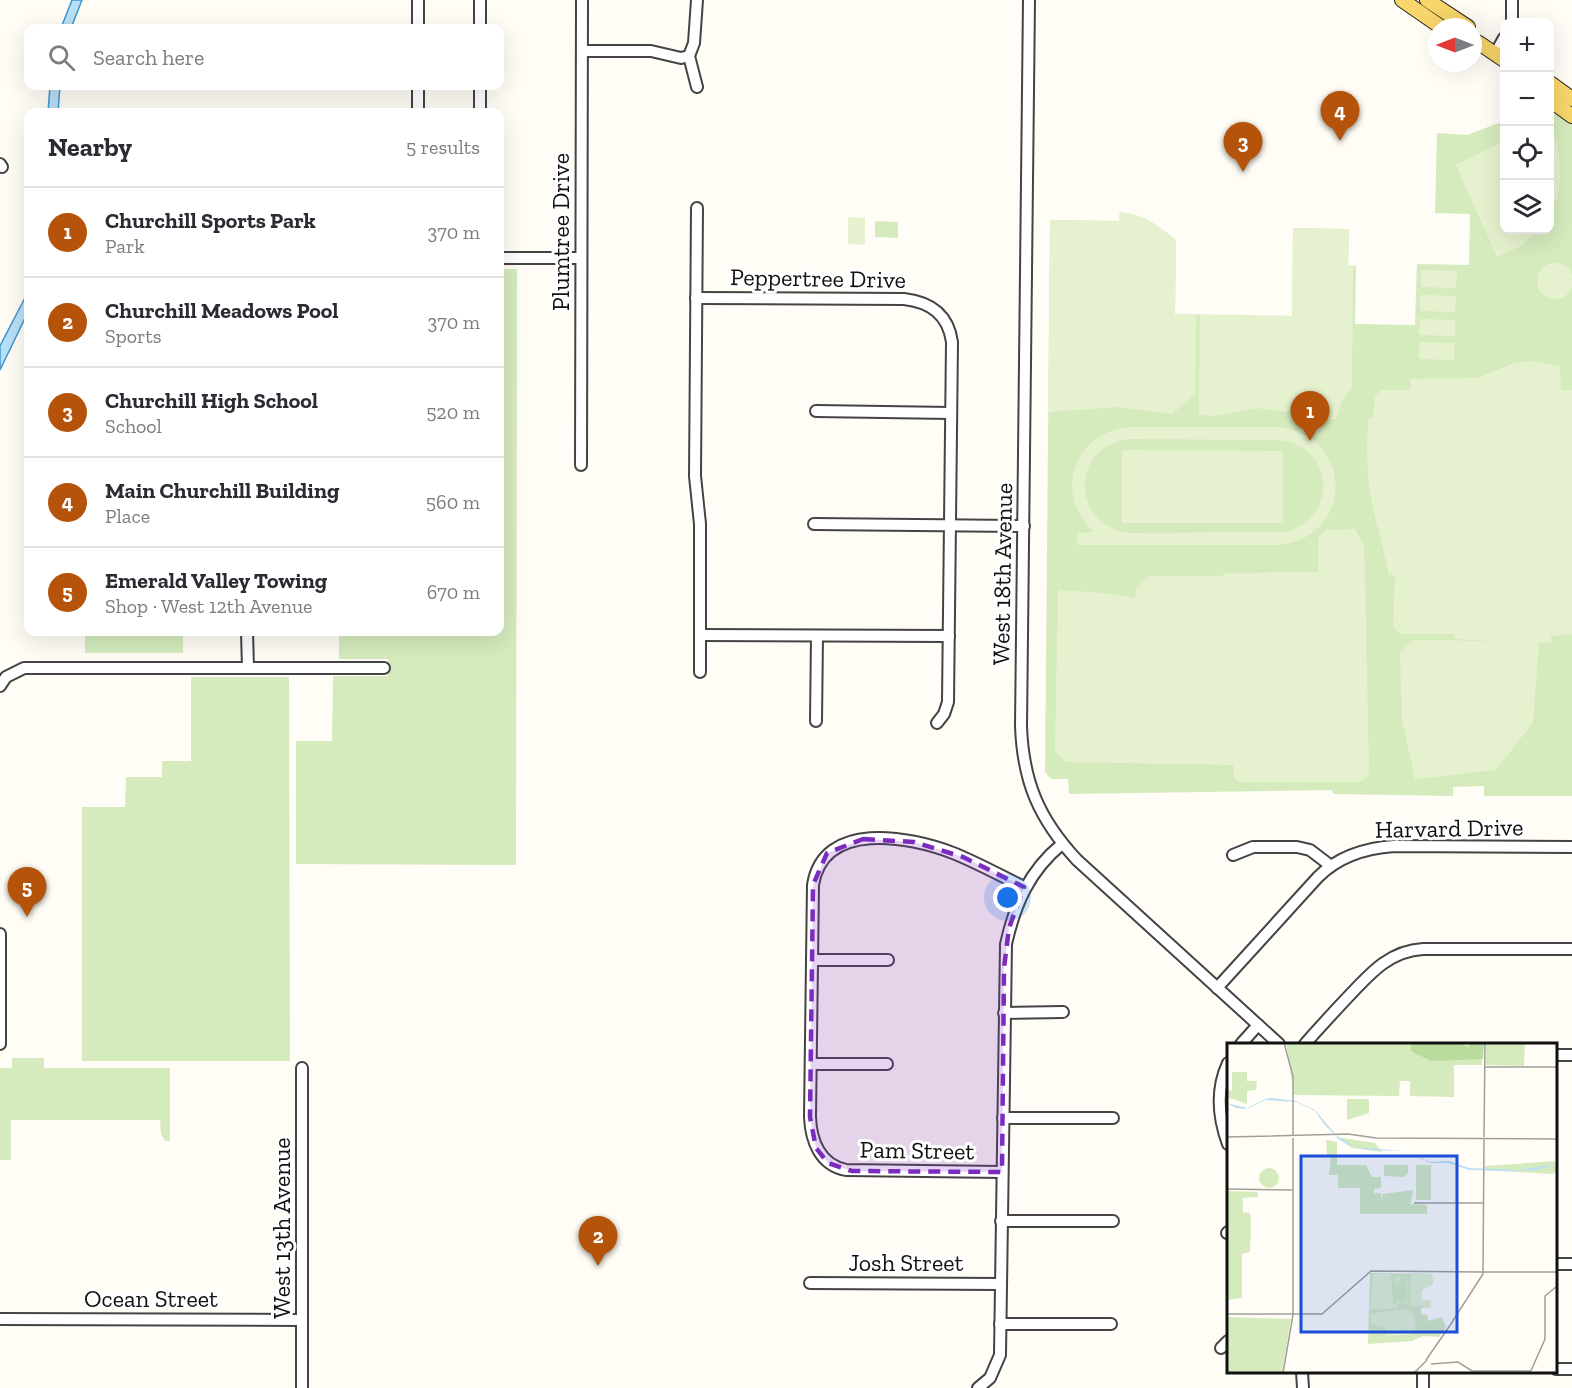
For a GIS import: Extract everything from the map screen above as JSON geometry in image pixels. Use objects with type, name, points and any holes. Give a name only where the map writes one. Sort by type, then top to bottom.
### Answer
[{"type":"main road","points":[[1402,0],[1428,18]]},
{"type":"main road","points":[[1427,0],[1454,18]]},
{"type":"main road","points":[[1482,44],[1500,57]]},
{"type":"main road","points":[[1554,86],[1572,99]]},
{"type":"main road","points":[[1554,103],[1572,116]]},
{"type":"street","points":[[418,0],[418,24]]},
{"type":"street","points":[[480,0],[480,24]]},
{"type":"street","name":"Plumtree Drive","points":[[581,465],[582,0]]},
{"type":"street","points":[[697,0],[696,36],[689,56],[697,87]]},
{"type":"street","name":"West 18th Avenue","points":[[1029,0],[1022,750],[1025,770],[1032,793],[1049,826],[1062,844],[1277,1043]]},
{"type":"street","points":[[1512,0],[1512,18]]},
{"type":"street","points":[[582,51],[651,51],[681,58],[689,56]]},
{"type":"street","points":[[418,90],[418,108]]},
{"type":"street","points":[[480,90],[480,108]]},
{"type":"street","name":"Peppertree Drive","points":[[697,208],[695,476],[700,514],[700,672]]},
{"type":"street","points":[[504,258],[581,258]]},
{"type":"street","name":"Peppertree Drive","points":[[696,298],[904,299],[928,305],[943,317],[951,332],[951,525],[948,702],[944,714],[937,723]]},
{"type":"street","points":[[816,411],[951,413]]},
{"type":"street","points":[[814,524],[1024,526]]},
{"type":"street","points":[[700,634],[949,636]]},
{"type":"street","points":[[248,636],[248,668]]},
{"type":"street","points":[[816,721],[817,636]]},
{"type":"street","points":[[3,681],[24,668],[384,668]]},
{"type":"street","name":"Pam Street","points":[[1002,1172],[852,1171],[834,1167],[822,1156],[813,1138],[810,1117],[813,885],[817,868],[827,854],[836,847],[863,839],[884,839],[926,845],[963,857],[1024,887]]},
{"type":"street","points":[[978,1388],[990,1378],[1000,1355],[1006,944],[1015,908],[1024,887],[1041,864],[1062,844]]},
{"type":"street","points":[[1233,855],[1253,847],[1297,847],[1310,850],[1331,866]]},
{"type":"street","name":"Harvard Drive","points":[[1217,988],[1318,877],[1331,866],[1357,852],[1383,847],[1572,847]]},
{"type":"street","points":[[0,934],[0,1044]]},
{"type":"street","points":[[1306,1043],[1374,969],[1402,952],[1423,949],[1572,949]]},
{"type":"street","points":[[813,960],[888,960]]},
{"type":"street","points":[[1004,1013],[1063,1012]]},
{"type":"street","points":[[1242,1043],[1258,1025]]},
{"type":"street","points":[[811,1064],[887,1064]]},
{"type":"street","points":[[1227,1066],[1222,1078],[1220,1110],[1227,1141]]},
{"type":"street","name":"West 13th Avenue","points":[[302,1068],[302,1388]]},
{"type":"street","points":[[1003,1118],[1113,1118]]},
{"type":"street","points":[[1001,1221],[1113,1221]]},
{"type":"street","name":"Josh Street","points":[[810,1283],[1001,1284]]},
{"type":"street","name":"Ocean Street","points":[[0,1319],[302,1320]]},
{"type":"street","points":[[1000,1324],[1111,1324]]},
{"type":"street","points":[[1557,1370],[1572,1369]]},
{"type":"street","points":[[1302,1373],[1303,1388]]},
{"type":"highlighted area","points":[[863,839],[914,842],[963,857],[1024,887],[1009,928],[1004,968],[1002,1172],[852,1171],[828,1163],[816,1148],[810,1117],[813,885],[827,853]]},
{"type":"green space","points":[[1554,111],[1572,124],[1572,796],[1484,796],[1484,786],[1453,787],[1453,796],[1333,794],[1332,790],[1069,794],[1068,779],[1051,779],[1045,772],[1050,220],[1119,221],[1120,212],[1144,218],[1162,229],[1176,240],[1175,314],[1292,316],[1293,228],[1349,229],[1348,265],[1356,266],[1355,324],[1415,325],[1417,264],[1469,265],[1470,214],[1435,213],[1437,133],[1467,135],[1500,123],[1500,234],[1554,234]]},
{"type":"green space","points":[[1554,138],[1560,159],[1560,181],[1554,204]]},
{"type":"green space","points":[[1500,143],[1500,234],[1534,234],[1521,246],[1497,257],[1456,165]]},
{"type":"green space","points":[[1120,212],[1144,218],[1176,240],[1175,314],[1196,315],[1195,394],[1172,414],[1118,407],[1048,412],[1050,220],[1119,221]]},
{"type":"green space","points":[[848,217],[865,218],[865,245],[848,244]]},
{"type":"green space","points":[[875,221],[898,222],[898,238],[875,237]]},
{"type":"green space","points":[[1293,228],[1349,229],[1348,265],[1353,265],[1352,387],[1341,403],[1336,419],[1311,420],[1290,412],[1256,408],[1215,416],[1199,415],[1200,315],[1292,316]]},
{"type":"green space","points":[[1555,263],[1568,268],[1573,281],[1568,294],[1555,299],[1542,294],[1537,281],[1542,268]]},
{"type":"green space","points":[[504,269],[517,269],[516,865],[296,864],[296,741],[332,741],[333,676],[388,676],[388,659],[339,659],[339,636],[504,636]]},
{"type":"green space","points":[[1421,270],[1457,271],[1456,288],[1421,287]]},
{"type":"green space","points":[[1420,295],[1456,296],[1455,312],[1420,311]]},
{"type":"green space","points":[[1420,319],[1455,320],[1455,336],[1419,335]]},
{"type":"green space","points":[[1419,342],[1454,343],[1454,360],[1419,359]]},
{"type":"green space","points":[[1531,361],[1560,366],[1561,390],[1572,390],[1572,634],[1551,636],[1551,642],[1539,643],[1533,722],[1496,770],[1415,779],[1402,721],[1400,653],[1413,640],[1495,641],[1455,639],[1454,634],[1401,634],[1393,627],[1395,575],[1389,575],[1370,492],[1367,461],[1368,419],[1373,418],[1375,396],[1381,390],[1410,390],[1410,379],[1477,378],[1514,363]]},
{"type":"green space","points":[[1131,427],[1277,427],[1303,434],[1321,448],[1332,466],[1336,486],[1332,507],[1321,525],[1303,538],[1277,545],[1077,545],[1077,533],[1094,532],[1081,516],[1074,500],[1072,483],[1075,466],[1083,452],[1095,440],[1111,431]],"holes":[[[1131,439],[1277,440],[1296,444],[1310,454],[1319,467],[1323,482],[1322,498],[1315,513],[1303,524],[1285,532],[1131,533],[1111,528],[1096,517],[1088,502],[1085,486],[1088,469],[1097,455],[1111,444]]]},
{"type":"green space","points":[[1122,450],[1283,451],[1283,523],[1122,523]]},
{"type":"green space","points":[[1355,529],[1364,547],[1369,771],[1367,778],[1358,782],[1239,782],[1234,778],[1233,765],[1066,762],[1055,752],[1058,590],[1105,593],[1135,598],[1136,589],[1149,576],[1318,572],[1318,538],[1326,530]]},
{"type":"green space","points":[[85,636],[183,636],[183,653],[85,653]]},
{"type":"green space","points":[[191,677],[289,677],[290,1061],[82,1061],[82,807],[125,807],[126,777],[162,777],[162,761],[191,761]]},
{"type":"green space","points":[[12,1058],[44,1058],[44,1068],[170,1068],[170,1141],[165,1141],[161,1134],[160,1120],[11,1120],[11,1160],[0,1160],[0,1068],[12,1068]]},
{"type":"water","points":[[72,0],[82,0],[73,24],[63,24]]},
{"type":"water","points":[[50,90],[60,90],[58,108],[48,108]]},
{"type":"water","points":[[24,300],[24,320],[0,370],[0,346]]},
{"type":"place","name":"Main Churchill Building","points":[[1340,141]]},
{"type":"place","name":"Churchill High School","points":[[1243,172]]},
{"type":"place","name":"Churchill Sports Park","points":[[1310,441]]},
{"type":"place","name":"Emerald Valley Towing","points":[[27,917]]},
{"type":"place","name":"Churchill Meadows Pool","points":[[598,1266]]}]
